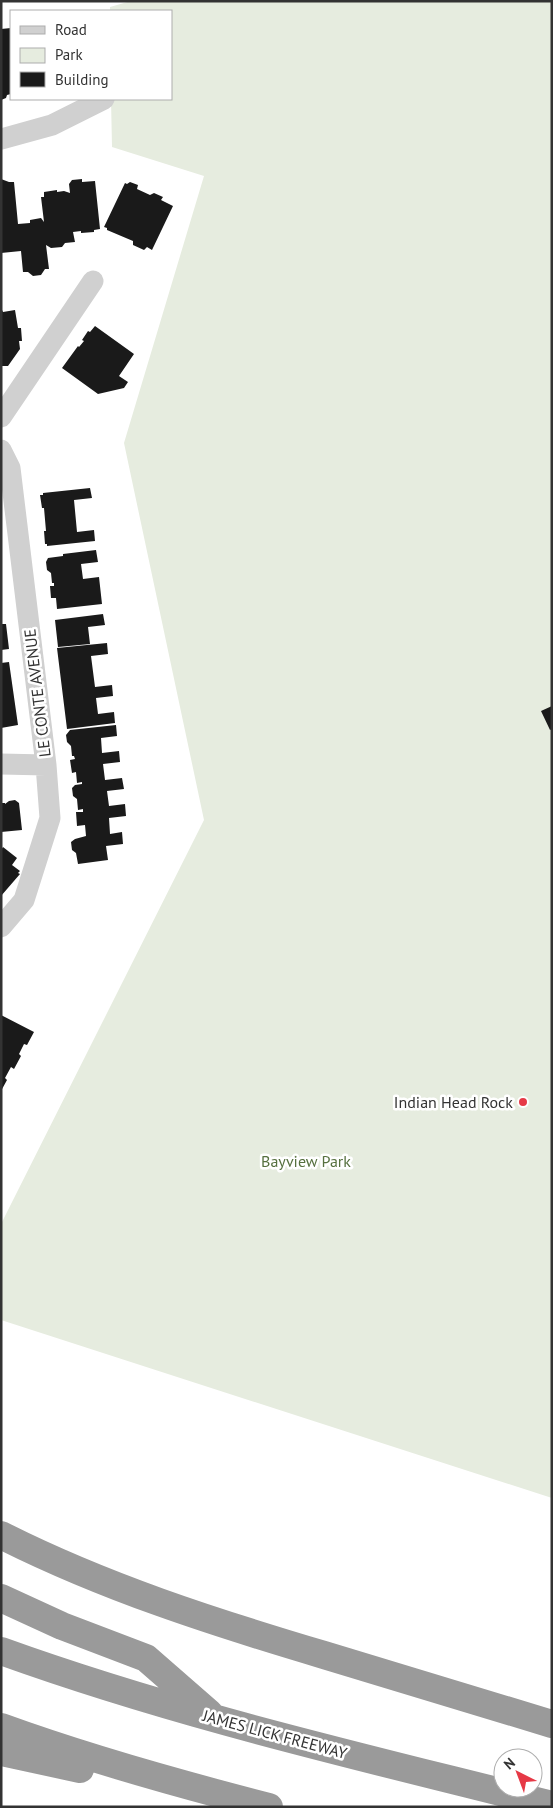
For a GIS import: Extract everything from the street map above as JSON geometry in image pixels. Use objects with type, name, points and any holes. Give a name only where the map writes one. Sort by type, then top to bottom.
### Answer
[{"type":"highway","points":[[1,1535],[34,1552],[92,1577],[160,1603],[228,1626],[552,1724]]},
{"type":"highway","points":[[1,1598],[62,1626],[146,1658],[216,1719]]},
{"type":"highway","name":"JAMES LICK FREEWAY","points":[[1,1651],[93,1683],[216,1719],[552,1805]]},
{"type":"highway","points":[[1,1727],[109,1763],[269,1807]]},
{"type":"highway","points":[[1,1752],[54,1764],[208,1791]]},
{"type":"street","points":[[1,140],[52,125],[102,100]]},
{"type":"street","points":[[1,417],[93,282]]},
{"type":"street","name":"LE CONTE AVENUE","points":[[1,450],[10,468],[46,765],[50,818],[24,900],[1,927]]},
{"type":"street","points":[[1,764],[46,765]]},
{"type":"green space","name":"Bayview Park","points":[[131,1],[552,1],[552,1498],[1,1320],[1,1224],[204,820],[124,443],[204,176],[112,147],[111,100],[172,100],[172,10],[110,10],[110,7]]},
{"type":"building","points":[[10,28],[10,94],[1,100],[1,29]]},
{"type":"building","points":[[1,179],[14,182],[18,224],[30,223],[30,220],[41,218],[44,222],[41,197],[44,197],[44,192],[57,190],[57,192],[64,191],[70,193],[69,184],[72,180],[82,179],[82,182],[95,181],[100,229],[94,230],[94,232],[73,232],[75,242],[65,243],[62,247],[51,248],[46,245],[49,269],[45,269],[41,275],[33,276],[28,272],[23,272],[21,251],[1,253]]},
{"type":"building","points":[[130,182],[138,185],[137,189],[150,195],[154,193],[163,197],[161,200],[173,206],[152,250],[147,247],[144,250],[133,245],[133,241],[104,227],[125,183]]},
{"type":"building","points":[[1,308],[3,312],[15,310],[18,328],[21,328],[22,341],[19,341],[20,349],[8,366],[1,366]]},
{"type":"building","points":[[95,326],[134,354],[119,376],[128,382],[124,388],[98,394],[62,368],[84,341],[82,340],[88,331],[90,332]]},
{"type":"building","points":[[90,488],[92,498],[74,500],[77,532],[94,530],[95,541],[47,546],[45,544],[44,508],[42,508],[40,495],[43,495],[43,493]]},
{"type":"building","points":[[96,550],[98,562],[81,564],[83,579],[99,577],[102,604],[57,609],[56,598],[51,598],[50,586],[54,586],[54,583],[52,583],[51,573],[47,570],[46,562],[48,558]]},
{"type":"building","points":[[103,614],[105,625],[88,627],[90,644],[58,647],[55,620]]},
{"type":"building","points":[[1,624],[6,624],[9,649],[1,650]]},
{"type":"building","points":[[107,643],[108,654],[91,656],[95,687],[112,685],[113,696],[96,698],[98,714],[114,712],[115,723],[67,729],[57,648]]},
{"type":"building","points":[[9,662],[18,725],[1,728],[1,663]]},
{"type":"building","points":[[552,706],[552,729],[550,730],[541,711]]},
{"type":"building","points":[[116,725],[117,736],[101,738],[102,753],[119,751],[120,762],[103,764],[105,780],[122,778],[124,789],[107,791],[109,806],[125,804],[126,816],[109,818],[110,834],[122,832],[123,844],[106,846],[108,860],[78,864],[71,842],[86,836],[85,825],[77,826],[76,812],[83,812],[83,809],[78,810],[77,799],[73,796],[72,788],[75,785],[82,784],[82,782],[77,783],[76,772],[72,773],[70,760],[75,759],[72,756],[71,746],[67,742],[66,735],[70,730]]},
{"type":"building","points":[[15,800],[19,803],[22,830],[1,832],[1,803],[5,804]]},
{"type":"building","points":[[3,847],[17,858],[12,865],[20,871],[18,873],[20,874],[1,896],[1,850]]},
{"type":"building","points":[[1,1015],[34,1032],[27,1045],[24,1044],[19,1054],[21,1056],[14,1069],[11,1067],[1,1091]]},
{"type":"place","name":"Indian Head Rock","points":[[523,1102]]}]
